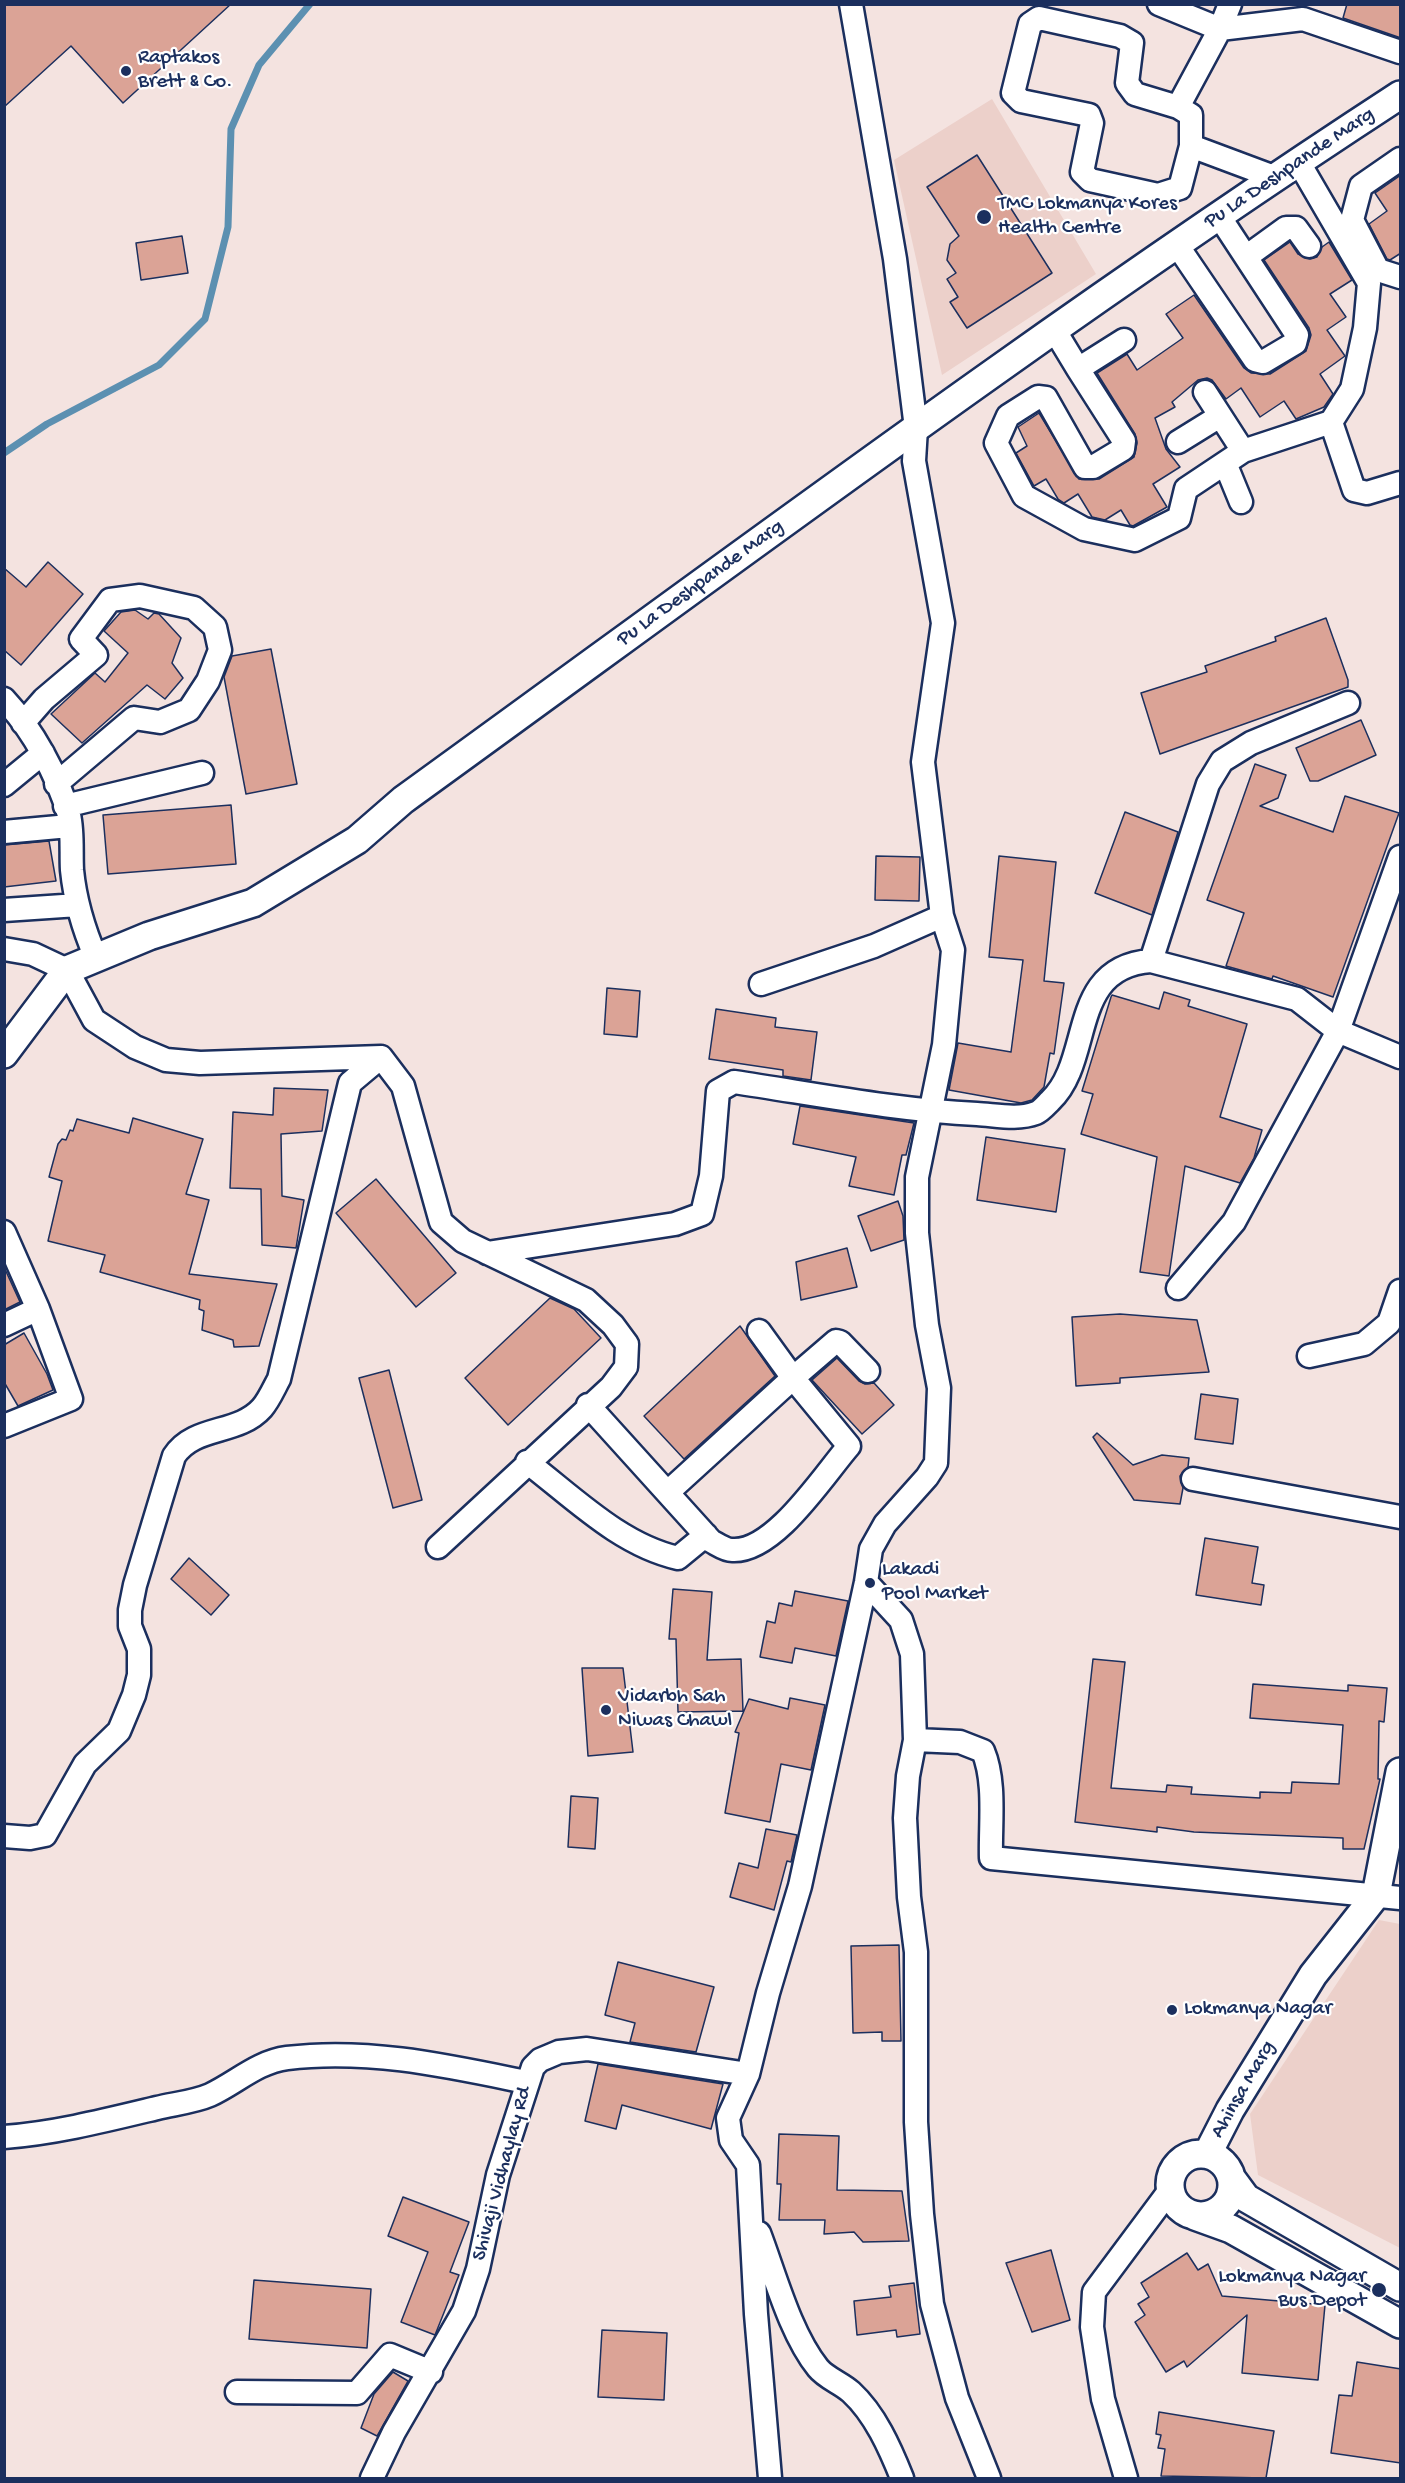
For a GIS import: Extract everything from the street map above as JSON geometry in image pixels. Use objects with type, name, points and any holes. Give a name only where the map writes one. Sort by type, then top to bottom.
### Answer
[{"type":"street","points":[[770,2478],[748,2164],[731,2140],[728,2118],[748,2074],[768,1993],[800,1886],[871,1550],[885,1524],[927,1477],[936,1463],[939,1388],[927,1325],[917,1233],[917,1177],[944,1045],[953,950],[942,916],[923,762],[943,623],[914,461],[916,428],[895,259],[851,4]]},
{"type":"street","points":[[1160,4],[1220,29],[1305,12],[1401,52]]},
{"type":"street","points":[[1178,107],[1220,29],[1230,4]]},
{"type":"street","points":[[1039,18],[1120,36],[1132,43],[1127,83],[1135,94],[1178,107],[1191,115],[1191,146],[1180,188],[1158,195],[1090,180],[1082,172],[1092,123],[1089,115],[1021,101],[1013,93],[1030,24],[1039,18]]},
{"type":"street","name":"Pu La Deshpande Marg","points":[[67,970],[149,936],[253,903],[357,840],[403,800],[916,428],[1274,177],[1401,95]]},
{"type":"street","points":[[1191,146],[1274,177]]},
{"type":"street","points":[[1401,159],[1361,186],[1352,220],[1378,270],[1401,277]]},
{"type":"street","points":[[1055,330],[1124,441],[1123,449],[1093,467],[1085,467],[1046,398],[1038,397],[1008,416],[996,443],[1024,496],[1084,529],[1135,540],[1179,518],[1186,489],[1234,457],[1331,422],[1353,389],[1365,328],[1369,283],[1298,161]]},
{"type":"street","points":[[1177,245],[1255,360],[1263,362],[1295,343],[1297,334],[1218,216]]},
{"type":"street","points":[[1246,257],[1286,228],[1296,228],[1310,246]]},
{"type":"street","points":[[1078,369],[1124,340]]},
{"type":"street","points":[[1205,392],[1220,416],[1234,457],[1241,502]]},
{"type":"street","points":[[1178,442],[1220,416]]},
{"type":"street","points":[[1331,422],[1354,490],[1366,493],[1401,483]]},
{"type":"street","points":[[23,723],[44,699],[96,655],[81,639],[110,600],[140,596],[194,608],[215,627],[220,650],[208,681],[189,710],[160,722],[134,718],[56,784]]},
{"type":"street","points":[[4,699],[43,753],[56,784],[67,816],[82,924],[96,958]]},
{"type":"street","points":[[1151,961],[1208,784],[1222,761],[1251,743],[1348,703]]},
{"type":"street","points":[[4,785],[43,753]]},
{"type":"street","points":[[4,832],[67,816],[202,773]]},
{"type":"street","points":[[1178,1288],[1234,1222],[1338,1031],[1401,857]]},
{"type":"street","points":[[4,909],[78,905]]},
{"type":"street","points":[[761,984],[874,946],[942,916]]},
{"type":"street","points":[[4,949],[33,954],[67,970],[94,1020],[135,1047],[166,1060],[200,1064],[381,1057]]},
{"type":"street","points":[[487,1253],[675,1224],[702,1214],[711,1176],[718,1091],[734,1082],[932,1112],[1016,1116],[1037,1113],[1060,1091],[1094,996],[1114,972],[1131,963],[1151,961],[1297,999],[1338,1031],[1401,1057]]},
{"type":"street","points":[[4,1054],[67,970]]},
{"type":"street","points":[[381,1057],[403,1086],[441,1222],[463,1241],[586,1300],[613,1325],[627,1344],[626,1367],[611,1387],[588,1405],[438,1547]]},
{"type":"street","points":[[4,1836],[30,1838],[45,1835],[85,1764],[119,1731],[134,1695],[139,1675],[139,1649],[130,1626],[135,1585],[174,1456],[183,1443],[245,1421],[263,1408],[279,1379],[350,1083],[381,1057]]},
{"type":"street","points":[[4,1232],[38,1309],[71,1398],[4,1426]]},
{"type":"street","points":[[1309,1356],[1364,1344],[1389,1323],[1401,1291]]},
{"type":"street","points":[[4,1325],[38,1309]]},
{"type":"street","points":[[588,1405],[711,1541],[730,1551],[749,1549],[764,1541],[783,1525],[849,1446],[793,1378],[759,1331]]},
{"type":"street","points":[[668,1492],[836,1341],[868,1371]]},
{"type":"street","points":[[527,1462],[608,1525],[663,1554],[678,1558],[706,1535]]},
{"type":"street","points":[[1193,1479],[1401,1517]]},
{"type":"street","points":[[866,1582],[901,1620],[912,1654],[915,1740],[908,1776],[905,1818],[909,1898],[916,1952],[916,2122],[922,2214],[932,2304],[957,2398],[989,2478]]},
{"type":"street","points":[[915,1740],[960,1742],[982,1751],[988,1762],[990,1785],[991,1858],[1388,1897]]},
{"type":"street","name":"Ahinsa Marg","points":[[1208,2153],[1230,2110],[1312,1975],[1388,1897],[1401,1772]]},
{"type":"street","name":"Shivaji Vidhaylay Rd","points":[[372,2478],[394,2432],[431,2372],[464,2311],[478,2269],[498,2175],[526,2082],[533,2067],[540,2060],[559,2052],[587,2049],[748,2074]]},
{"type":"street","points":[[4,2137],[105,2120],[209,2095],[246,2072],[285,2058],[353,2056],[400,2060],[436,2064],[526,2082]]},
{"type":"street","points":[[1401,2287],[1246,2198],[1232,2179],[1228,2167],[1219,2158],[1208,2153],[1194,2154],[1175,2167],[1170,2178],[1170,2190],[1174,2202],[1183,2211],[1231,2229],[1401,2324]]},
{"type":"street","points":[[1195,2216],[1207,2216],[1223,2207],[1232,2191],[1232,2179]]},
{"type":"street","points":[[1126,2478],[1103,2399],[1092,2327],[1094,2292],[1170,2190]]},
{"type":"street","points":[[751,2213],[790,2315],[806,2349],[819,2369],[847,2388],[864,2405],[902,2478]]},
{"type":"street","points":[[237,2392],[357,2393],[390,2355],[431,2372]]},
{"type":"shaded area","name":"TMC Lokmanya Kores Health Centre","points":[[992,99],[1096,274],[942,375],[894,160]]},
{"type":"shaded area","points":[[1379,1920],[1400,1924],[1400,2248],[1258,2175],[1250,2114]]},
{"type":"building","name":"Raptakos Brett & Co.","points":[[4,4],[231,4],[123,103],[71,46],[4,107]]},
{"type":"building","points":[[1347,4],[1401,4],[1401,38],[1343,18]]},
{"type":"building","points":[[977,155],[1052,273],[967,328],[950,302],[958,297],[947,279],[956,273],[947,260],[950,244],[959,236],[927,187]]},
{"type":"building","points":[[1401,175],[1401,253],[1390,260],[1387,259],[1369,224],[1387,211],[1375,193]]},
{"type":"building","points":[[182,236],[188,273],[141,280],[136,243]]},
{"type":"building","points":[[1290,242],[1298,254],[1310,259],[1317,257],[1322,247],[1329,242],[1352,280],[1330,294],[1346,317],[1327,330],[1345,356],[1320,374],[1333,394],[1324,407],[1296,419],[1284,401],[1260,417],[1241,388],[1226,399],[1212,380],[1207,378],[1198,380],[1172,402],[1175,407],[1155,418],[1166,449],[1180,467],[1153,484],[1167,507],[1133,526],[1121,510],[1105,520],[1092,517],[1078,494],[1064,503],[1058,499],[1046,479],[1034,486],[1016,453],[1027,446],[1018,427],[1039,413],[1079,479],[1099,479],[1134,457],[1137,443],[1135,434],[1097,373],[1127,354],[1137,370],[1183,338],[1166,314],[1194,295],[1244,368],[1251,373],[1270,374],[1306,351],[1311,335],[1309,328],[1264,260]]},
{"type":"building","points":[[48,562],[83,594],[21,665],[4,650],[4,568],[26,587]]},
{"type":"building","points":[[135,610],[148,619],[154,613],[159,614],[181,638],[172,663],[183,678],[165,699],[147,685],[82,743],[51,714],[95,673],[105,682],[128,653],[104,631],[121,612]]},
{"type":"building","points":[[1326,618],[1348,680],[1348,687],[1160,754],[1141,693],[1207,672],[1205,666],[1276,641],[1275,637]]},
{"type":"building","points":[[271,649],[297,784],[246,794],[224,677],[232,656]]},
{"type":"building","points":[[1361,720],[1376,755],[1318,781],[1310,781],[1296,748]]},
{"type":"building","points":[[1255,764],[1286,775],[1278,798],[1260,806],[1333,832],[1345,796],[1399,813],[1333,997],[1273,976],[1272,979],[1226,966],[1244,913],[1207,900]]},
{"type":"building","points":[[231,805],[236,864],[108,874],[103,815]]},
{"type":"building","points":[[1125,812],[1178,832],[1152,915],[1095,893]]},
{"type":"building","points":[[49,841],[56,881],[4,887],[4,845]]},
{"type":"building","points":[[876,856],[920,857],[919,901],[875,900]]},
{"type":"building","points":[[999,856],[1056,862],[1044,981],[1064,983],[1054,1054],[1050,1053],[1044,1087],[1032,1100],[1021,1103],[949,1090],[958,1043],[1011,1052],[1023,960],[989,957]]},
{"type":"building","points":[[607,988],[640,991],[637,1037],[604,1034]]},
{"type":"building","points":[[1164,992],[1190,1000],[1188,1006],[1247,1024],[1220,1117],[1262,1130],[1254,1158],[1240,1183],[1185,1166],[1169,1276],[1140,1272],[1157,1157],[1081,1134],[1093,1094],[1082,1091],[1112,995],[1159,1009]]},
{"type":"building","points":[[716,1009],[776,1018],[775,1027],[817,1032],[811,1080],[783,1076],[783,1070],[709,1059]]},
{"type":"building","points":[[274,1088],[328,1090],[322,1131],[281,1134],[282,1196],[304,1200],[296,1248],[262,1245],[261,1189],[230,1188],[233,1112],[273,1115]]},
{"type":"building","points":[[800,1106],[914,1123],[906,1155],[902,1155],[894,1195],[849,1186],[856,1157],[793,1144]]},
{"type":"building","points":[[133,1118],[203,1139],[186,1194],[209,1200],[189,1274],[277,1284],[259,1346],[234,1347],[233,1340],[202,1330],[204,1311],[199,1309],[200,1300],[100,1272],[105,1255],[48,1241],[62,1181],[49,1177],[58,1144],[62,1139],[66,1140],[70,1130],[73,1131],[77,1119],[129,1133]]},
{"type":"building","points":[[986,1137],[1065,1149],[1056,1212],[977,1200]]},
{"type":"building","points":[[376,1179],[456,1273],[416,1307],[336,1213]]},
{"type":"building","points":[[898,1201],[903,1216],[904,1240],[871,1251],[858,1216]]},
{"type":"building","points":[[847,1248],[857,1287],[801,1300],[796,1262]]},
{"type":"building","points":[[4,1267],[20,1302],[4,1310]]},
{"type":"building","points":[[550,1298],[574,1309],[601,1338],[508,1425],[465,1378]]},
{"type":"building","points":[[1120,1314],[1197,1320],[1209,1372],[1120,1378],[1120,1383],[1076,1386],[1072,1317]]},
{"type":"building","points":[[740,1326],[775,1376],[684,1459],[644,1416]]},
{"type":"building","points":[[24,1333],[47,1374],[53,1390],[18,1406],[4,1382],[4,1345]]},
{"type":"building","points":[[837,1358],[859,1381],[865,1384],[874,1383],[894,1405],[862,1434],[812,1380]]},
{"type":"building","points":[[389,1370],[422,1500],[393,1508],[359,1378]]},
{"type":"building","points":[[1201,1394],[1238,1399],[1233,1444],[1195,1439]]},
{"type":"building","points":[[1097,1433],[1133,1465],[1162,1455],[1189,1458],[1188,1467],[1180,1476],[1183,1488],[1180,1504],[1134,1500],[1093,1437]]},
{"type":"building","points":[[1205,1538],[1258,1547],[1252,1583],[1264,1585],[1261,1605],[1196,1595]]},
{"type":"building","points":[[189,1558],[229,1595],[211,1615],[171,1579]]},
{"type":"building","points":[[673,1589],[712,1592],[707,1660],[741,1659],[743,1711],[678,1712],[676,1639],[669,1639]]},
{"type":"building","points":[[795,1591],[848,1601],[836,1656],[795,1648],[792,1663],[760,1657],[767,1621],[775,1623],[779,1603],[792,1606]]},
{"type":"building","points":[[1093,1659],[1125,1662],[1111,1788],[1166,1792],[1167,1785],[1192,1787],[1191,1794],[1260,1798],[1260,1792],[1291,1793],[1292,1782],[1339,1784],[1343,1725],[1250,1718],[1253,1684],[1348,1691],[1348,1685],[1387,1688],[1384,1722],[1379,1721],[1378,1779],[1380,1779],[1364,1849],[1343,1849],[1343,1838],[1194,1832],[1157,1827],[1157,1832],[1075,1822]]},
{"type":"building","name":"Vidarbh Sah Niwas Chawl","points":[[582,1668],[623,1668],[633,1752],[588,1756]]},
{"type":"building","points":[[790,1698],[825,1705],[811,1770],[781,1764],[770,1822],[725,1813],[739,1733],[735,1732],[749,1699],[788,1709]]},
{"type":"building","points":[[571,1796],[598,1798],[595,1849],[568,1847]]},
{"type":"building","points":[[766,1829],[797,1835],[791,1862],[787,1861],[774,1910],[730,1897],[739,1863],[758,1868]]},
{"type":"building","points":[[899,1945],[901,2041],[882,2041],[882,2032],[853,2033],[851,1946]]},
{"type":"building","points":[[618,1962],[714,1987],[696,2052],[630,2042],[635,2023],[605,2015]]},
{"type":"building","points":[[598,2064],[723,2084],[711,2129],[622,2105],[616,2129],[585,2121]]},
{"type":"building","points":[[779,2134],[839,2136],[837,2190],[902,2191],[909,2241],[863,2242],[854,2232],[824,2234],[825,2220],[779,2220],[781,2184],[777,2184]]},
{"type":"building","points":[[403,2197],[469,2222],[450,2272],[459,2275],[435,2335],[401,2322],[428,2252],[388,2236]]},
{"type":"building","points":[[1051,2250],[1070,2320],[1032,2332],[1006,2263]]},
{"type":"building","points":[[1187,2253],[1198,2270],[1208,2264],[1222,2296],[1325,2305],[1318,2380],[1242,2373],[1247,2315],[1187,2367],[1184,2361],[1166,2372],[1135,2322],[1145,2315],[1138,2304],[1149,2297],[1141,2283]]},
{"type":"building","points":[[254,2280],[371,2289],[367,2348],[249,2339]]},
{"type":"building","points":[[914,2283],[920,2334],[897,2337],[896,2330],[857,2335],[854,2301],[891,2297],[889,2286]]},
{"type":"building","points":[[602,2330],[667,2333],[664,2400],[598,2397]]},
{"type":"building","points":[[1357,2362],[1401,2369],[1401,2463],[1331,2453],[1339,2395],[1352,2396]]},
{"type":"building","points":[[393,2372],[408,2381],[377,2436],[361,2428],[374,2394]]},
{"type":"building","points":[[1159,2412],[1274,2431],[1266,2478],[1161,2476],[1165,2449],[1158,2448],[1161,2435],[1156,2434]]},
{"type":"waterway","points":[[4,453],[47,424],[159,365],[205,319],[228,227],[231,129],[259,65],[310,4]]},
{"type":"place","name":"Raptakos Brett & Co.","points":[[126,71]]},
{"type":"place","name":"TMC Lokmanya Kores Health Centre","points":[[984,217]]},
{"type":"place","name":"Lakadi Pool Market","points":[[870,1583]]},
{"type":"place","name":"Vidarbh Sah Niwas Chawl","points":[[606,1710]]},
{"type":"place","name":"Lokmanya Nagar","points":[[1172,2010]]},
{"type":"place","name":"Lokmanya Nagar Bus Depot","points":[[1379,2290]]}]
